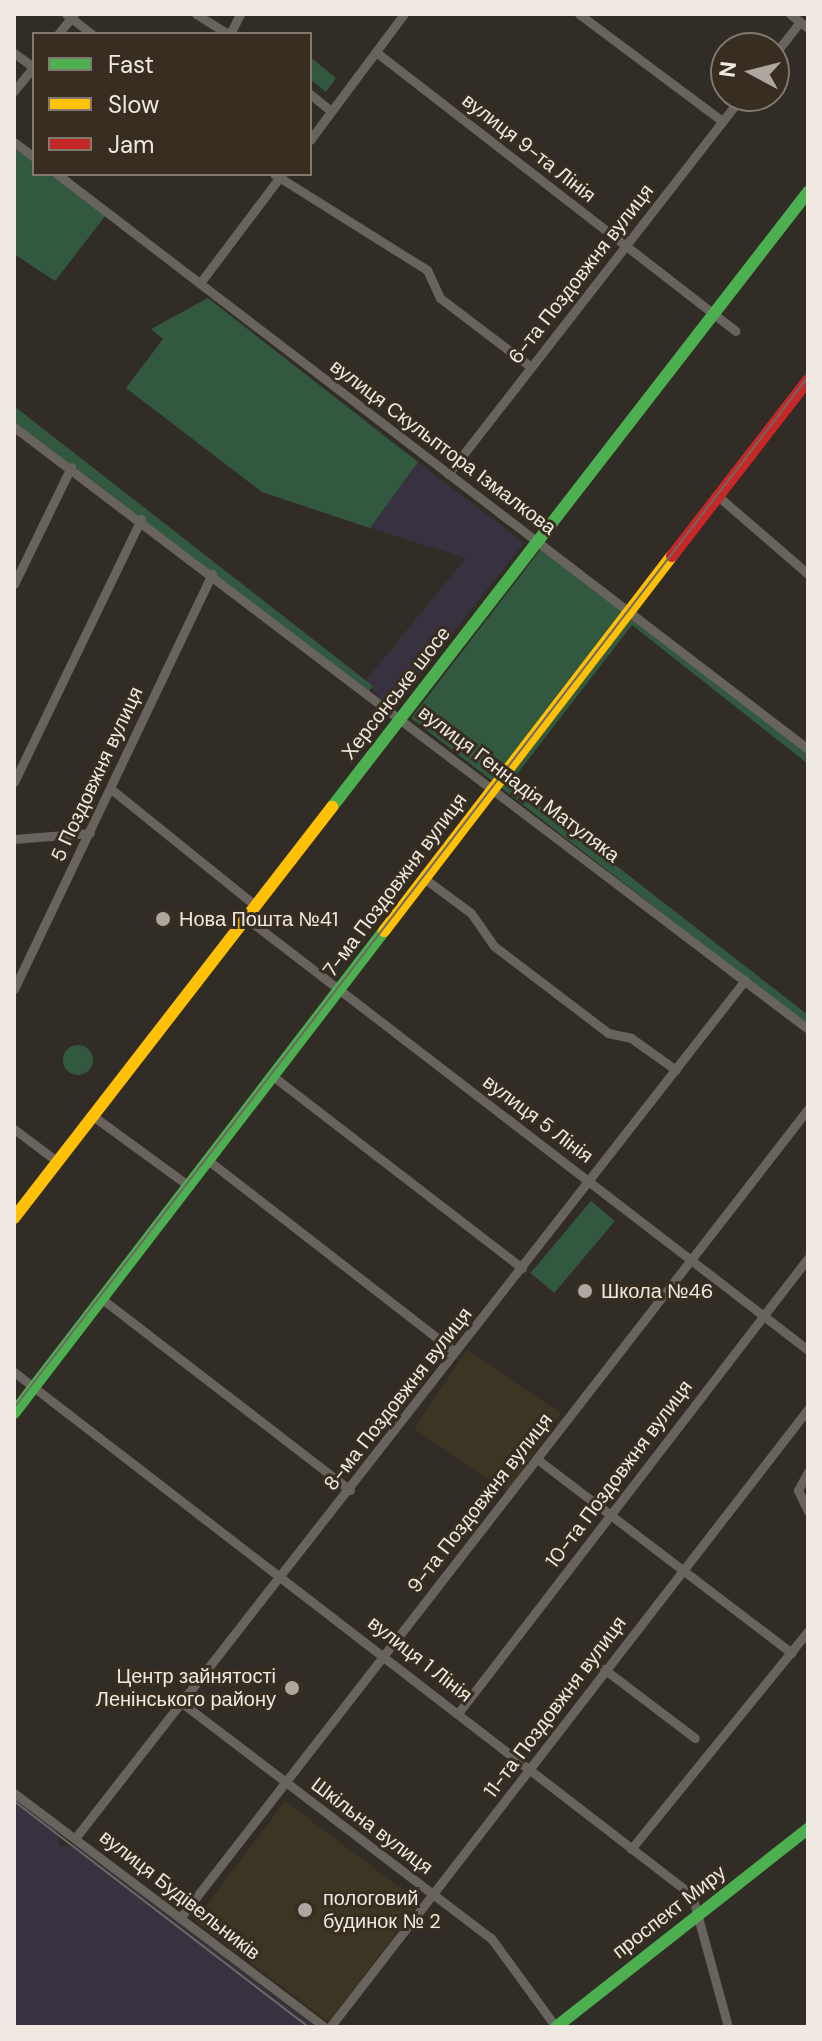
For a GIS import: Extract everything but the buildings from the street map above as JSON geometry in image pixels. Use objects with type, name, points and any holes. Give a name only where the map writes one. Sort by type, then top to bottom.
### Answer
[{"type":"main road","name":"Херсонське шосе","points":[[14,1218],[808,192]]},
{"type":"main road","name":"7-ма Поздовжня вулиця","points":[[14,1413],[495,786],[632,613],[805,380]]},
{"type":"main road","name":"проспект Миру","points":[[556,2027],[808,1829]]},
{"type":"street","points":[[196,14],[226,32]]},
{"type":"street","points":[[230,32],[240,14]]},
{"type":"street","points":[[312,137],[404,14]]},
{"type":"street","points":[[579,14],[722,121]]},
{"type":"street","points":[[790,14],[804,25]]},
{"type":"street","points":[[59,32],[70,15],[90,32]]},
{"type":"street","name":"вулиця 9-та Лінія","points":[[376,52],[736,331]]},
{"type":"street","points":[[14,53],[32,65]]},
{"type":"street","points":[[14,91],[32,68]]},
{"type":"street","points":[[312,96],[331,111]]},
{"type":"street","name":"6-та Поздовжня вулиця","points":[[448,474],[729,112]]},
{"type":"street","points":[[14,142],[32,156]]},
{"type":"street","name":"вулиця Скульптора Ізмалкова","points":[[60,176],[808,749]]},
{"type":"street","points":[[200,283],[277,176]]},
{"type":"street","points":[[280,176],[427,270],[440,298],[531,367]]},
{"type":"street","name":"вулиця Геннадія Матуляка","points":[[14,427],[495,786],[808,1029]]},
{"type":"street","points":[[14,584],[71,467]]},
{"type":"street","points":[[719,497],[808,574]]},
{"type":"street","points":[[14,782],[141,519]]},
{"type":"street","name":"5 Поздовжня вулиця","points":[[14,989],[212,574]]},
{"type":"street","points":[[111,789],[255,905]]},
{"type":"street","points":[[14,839],[90,833]]},
{"type":"street","points":[[425,879],[471,913],[494,946],[608,1033],[631,1038],[676,1070]]},
{"type":"street","name":"вулиця 5 Лінія","points":[[246,918],[808,1350]]},
{"type":"street","name":"8-ма Поздовжня вулиця","points":[[76,1837],[283,1578],[745,980]]},
{"type":"street","points":[[274,1077],[522,1268]]},
{"type":"street","name":"9-та Поздовжня вулиця","points":[[180,1918],[808,1109]]},
{"type":"street","points":[[93,1116],[189,1186]]},
{"type":"street","points":[[14,1129],[58,1162]]},
{"type":"street","points":[[209,1161],[455,1352]]},
{"type":"street","name":"10-та Поздовжня вулиця","points":[[459,1712],[808,1258]]},
{"type":"street","points":[[102,1299],[350,1490]]},
{"type":"street","name":"вулиця 1 Лінія","points":[[14,1372],[532,1768],[702,1911]]},
{"type":"street","name":"11-та Поздовжня вулиця","points":[[327,2027],[532,1768],[604,1669],[808,1409]]},
{"type":"street","points":[[800,1420],[808,1428]]},
{"type":"street","points":[[537,1459],[792,1653]]},
{"type":"street","points":[[808,1472],[798,1490],[808,1511]]},
{"type":"street","points":[[631,1849],[808,1631]]},
{"type":"street","points":[[604,1669],[695,1738]]},
{"type":"street","name":"Шкільна вулиця","points":[[182,1703],[491,1938],[556,2027]]},
{"type":"street","name":"вулиця Будівельників","points":[[14,1793],[327,2027]]},
{"type":"street","points":[[702,1911],[728,2027]]},
{"type":"shaded area","points":[[418,462],[524,543],[394,707],[387,707],[366,680],[466,558],[370,528]]},
{"type":"shaded area","points":[[467,1350],[561,1413],[508,1492],[414,1429]]},
{"type":"shaded area","points":[[14,1797],[56,1829],[60,1847],[74,1843],[315,2027],[14,2027]]},
{"type":"shaded area","name":"пологовий будинок № 2","points":[[285,1801],[419,1902],[329,2022],[195,1921]]},
{"type":"green space","points":[[312,59],[336,78],[326,92],[312,81]]},
{"type":"green space","points":[[14,146],[32,160],[32,176],[54,176],[106,215],[55,281],[14,254]]},
{"type":"green space","points":[[208,298],[418,462],[370,528],[262,492],[126,388],[163,339],[151,329]]},
{"type":"green space","points":[[14,406],[373,686],[369,691],[14,424]]},
{"type":"green space","points":[[541,549],[808,754],[808,764],[632,625],[510,783],[808,1015],[808,1026],[411,718]]},
{"type":"green space","points":[[78,1045],[84,1046],[92,1054],[92,1066],[84,1074],[78,1075],[72,1074],[64,1066],[63,1060],[64,1054],[72,1046]]},
{"type":"green space","points":[[591,1201],[615,1221],[554,1293],[531,1273]]},
{"type":"tram line","points":[[14,1408],[808,377]]},
{"type":"tram line","points":[[14,1801],[309,2027]]},
{"type":"traffic: fast","points":[[332,807],[808,192]]},
{"type":"traffic: fast","points":[[14,1413],[384,931]]},
{"type":"traffic: fast","points":[[556,2027],[808,1829]]},
{"type":"traffic: slow","points":[[384,931],[672,556]]},
{"type":"traffic: slow","points":[[14,1218],[332,807]]},
{"type":"traffic: jam","points":[[672,556],[808,380]]},
{"type":"place","name":"Нова Пошта №41","points":[[163,919]]},
{"type":"place","name":"Школа №46","points":[[585,1291]]},
{"type":"place","name":"Центр зайнятості Ленінського району","points":[[292,1688]]},
{"type":"place","name":"пологовий будинок № 2","points":[[305,1910]]}]
